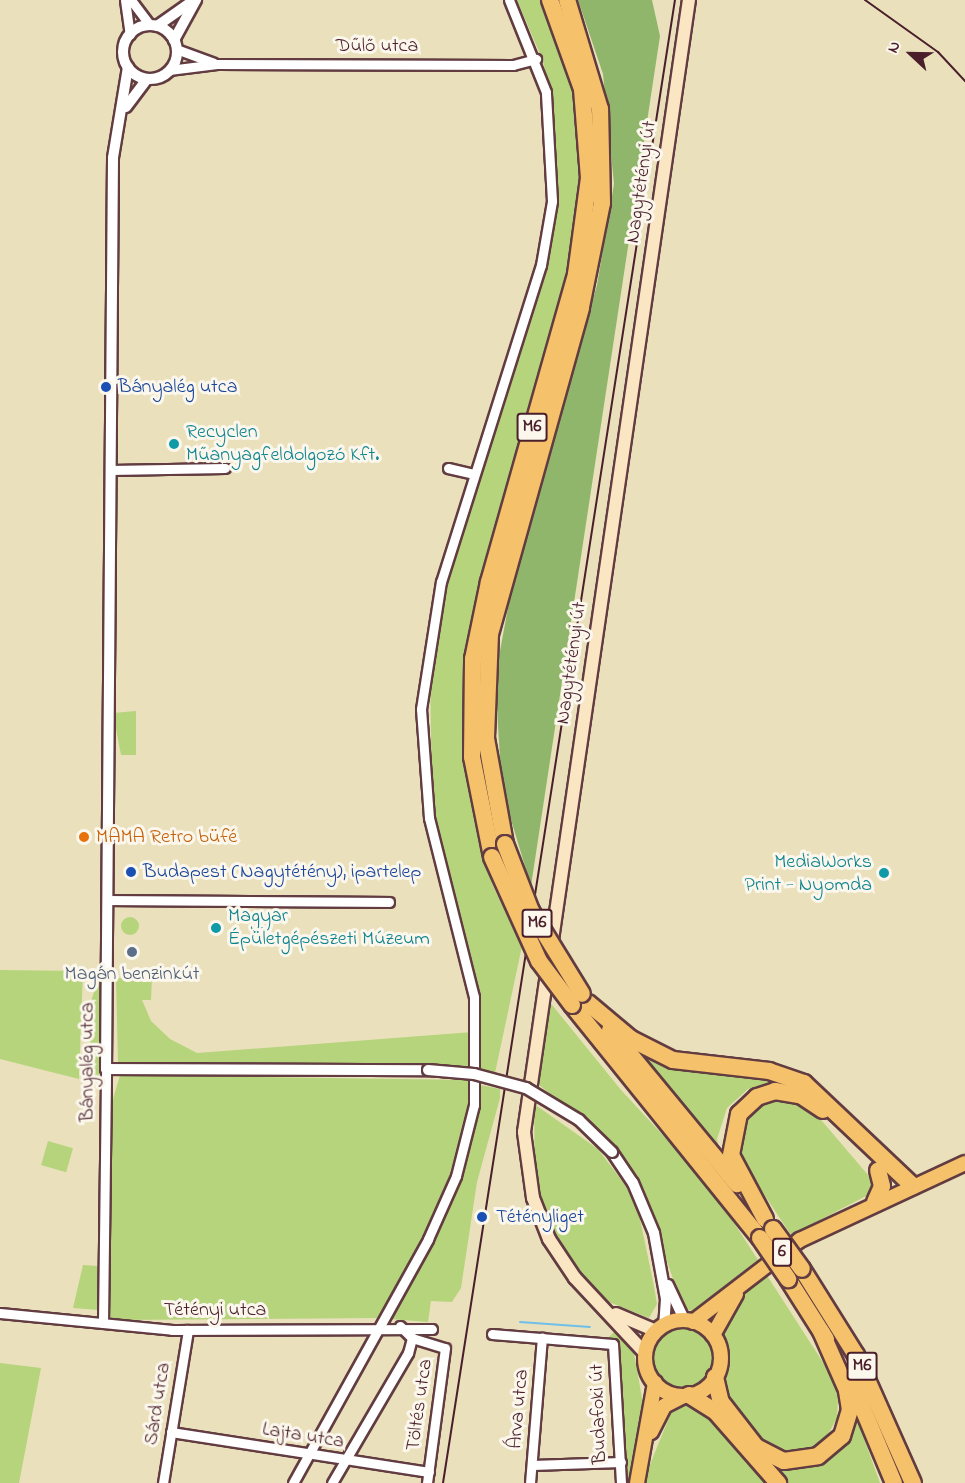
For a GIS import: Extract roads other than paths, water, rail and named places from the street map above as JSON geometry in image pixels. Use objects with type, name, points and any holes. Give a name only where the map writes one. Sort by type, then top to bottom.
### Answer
[{"type":"highway","name":"M6","points":[[550,0],[582,89],[589,178],[576,274],[492,572],[473,659],[472,757],[492,857],[539,961],[581,1001],[766,1229],[795,1274],[856,1355],[913,1483]]},
{"type":"highway","name":"M6","points":[[567,0],[600,109],[602,203],[581,306],[490,634],[486,738],[505,844],[531,911],[581,1001]]},
{"type":"highway","points":[[581,1001],[632,1039],[673,1060],[769,1071],[804,1083],[886,1171]]},
{"type":"highway","points":[[766,1229],[734,1165],[730,1144],[739,1114],[764,1094],[783,1091],[808,1099],[906,1188]]},
{"type":"highway","points":[[875,1202],[886,1171]]},
{"type":"highway","name":"M6","points":[[795,1274],[822,1331],[857,1393],[894,1483]]},
{"type":"highway","points":[[715,1377],[721,1401],[756,1447],[784,1461],[818,1456],[842,1436],[850,1410],[847,1390],[822,1331]]},
{"type":"highway","points":[[686,1395],[715,1412],[778,1483]]},
{"type":"main road","name":"Nagytétényi út","points":[[645,1353],[575,1278],[549,1239],[533,1198],[524,1132],[689,0]]},
{"type":"main road","name":"6","points":[[660,1328],[688,1321],[800,1240],[875,1202],[965,1163]]},
{"type":"main road","name":"6","points":[[713,1335],[744,1282]]},
{"type":"main road","name":"Nagytétényi út","points":[[607,1310],[660,1328]]},
{"type":"main road","points":[[660,1328],[645,1353],[655,1383],[686,1395],[715,1377],[720,1356],[713,1335],[688,1321]]},
{"type":"main road","name":"Budafoki út","points":[[637,1483],[655,1383]]},
{"type":"main road","name":"Budafoki út","points":[[641,1458],[664,1406],[686,1395]]},
{"type":"street","name":"Bányalég utca","points":[[103,1323],[112,158],[128,67],[124,47],[129,35],[125,0]]},
{"type":"street","points":[[131,0],[175,45]]},
{"type":"street","points":[[129,35],[154,26],[195,0]]},
{"type":"street","points":[[128,67],[147,79],[170,70],[175,45],[195,0]]},
{"type":"street","points":[[293,1483],[384,1325],[456,1176],[476,1088],[474,998],[429,818],[421,710],[430,631],[473,474],[547,240],[553,158],[536,59],[509,0]]},
{"type":"street","name":"Dűlő utca","points":[[175,45],[217,64]]},
{"type":"street","name":"Dűlő utca","points":[[170,70],[217,64],[513,65],[536,59]]},
{"type":"street","name":"Bányalég utca","points":[[120,118],[147,79]]},
{"type":"street","points":[[110,471],[225,468]]},
{"type":"street","points":[[448,468],[473,474]]},
{"type":"street","points":[[108,900],[388,902]]},
{"type":"street","points":[[106,1069],[428,1070],[474,1074],[526,1088],[579,1120],[612,1152],[645,1207],[663,1272],[688,1321]]},
{"type":"street","points":[[660,1328],[663,1272]]},
{"type":"street","name":"Tétényi utca","points":[[0,1313],[188,1330],[384,1325],[432,1329]]},
{"type":"street","name":"Töltés utca","points":[[400,1326],[412,1338],[435,1341],[446,1352],[427,1483]]},
{"type":"street","name":"Sárd utca","points":[[163,1483],[188,1330]]},
{"type":"street","points":[[492,1334],[542,1337]]},
{"type":"street","name":"Budafoki út","points":[[542,1337],[613,1344],[621,1483]]},
{"type":"street","name":"Árva utca","points":[[530,1483],[542,1337]]},
{"type":"street","points":[[332,1483],[408,1353],[412,1338]]},
{"type":"street","name":"Lajta utca","points":[[171,1432],[429,1473]]},
{"type":"street","points":[[532,1465],[621,1462]]},
{"type":"waterway","points":[[520,1322],[590,1327]]},
{"type":"railway","points":[[443,1483],[675,0]]},
{"type":"railway","points":[[865,0],[938,52],[965,81]]},
{"type":"place","name":"Bányalég utca","points":[[106,387]]},
{"type":"place","name":"Recyclen Műanyagfeldolgozó Kft.","points":[[174,444]]},
{"type":"place","name":"MAMA Retro büfé","points":[[84,837]]},
{"type":"place","name":"Budapest (Nagytétény), ipartelep","points":[[131,872]]},
{"type":"place","name":"MediaWorks Print - Nyomda","points":[[884,873]]},
{"type":"place","name":"Magyar Épületgépészeti Múzeum","points":[[216,928]]},
{"type":"place","name":"Magán benzinkút","points":[[132,952]]},
{"type":"place","name":"Tétényliget","points":[[482,1217]]}]
